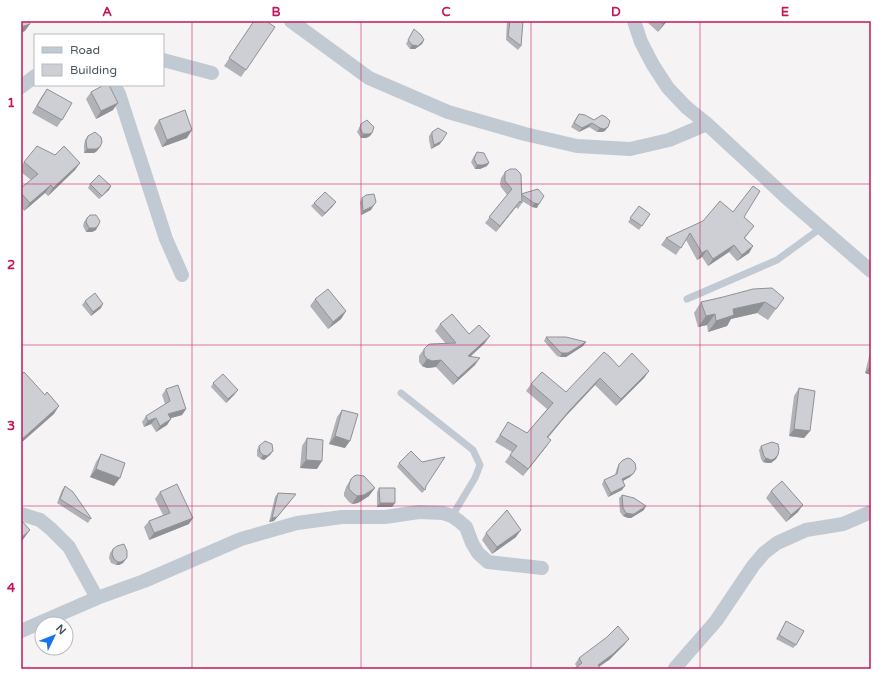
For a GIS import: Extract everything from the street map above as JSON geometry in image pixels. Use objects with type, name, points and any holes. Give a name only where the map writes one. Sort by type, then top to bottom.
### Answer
[{"type":"street","points":[[291,21],[369,78],[448,112],[525,134],[576,146],[630,149],[669,140],[707,124]]},
{"type":"street","points":[[634,21],[641,42],[653,65],[668,88],[686,107],[707,124],[821,228],[871,271]]},
{"type":"street","points":[[164,60],[212,73]]},
{"type":"street","points":[[21,86],[34,77]]},
{"type":"street","points":[[115,86],[119,94],[166,239],[182,274]]},
{"type":"street","points":[[21,631],[97,598],[144,581],[241,539],[297,523],[342,517],[385,517],[419,512],[443,513],[452,516],[466,527],[478,554],[488,562],[542,568]]},
{"type":"street","points":[[675,669],[716,622],[753,566],[764,553],[777,543],[806,530],[843,524],[871,512]]},
{"type":"street","points":[[21,514],[40,520],[51,528],[70,547],[97,598]]},
{"type":"lane","points":[[688,299],[777,260],[821,228]]},
{"type":"lane","points":[[401,393],[473,450],[480,465],[475,478],[452,516]]},
{"type":"building","points":[[21,21],[29,21],[30,24],[21,27]]},
{"type":"building","points":[[254,21],[266,21],[275,27],[246,70],[229,58]]},
{"type":"building","points":[[510,21],[523,21],[521,46],[508,36]]},
{"type":"building","points":[[659,21],[666,21],[663,24]]},
{"type":"building","points":[[414,29],[424,40],[418,46],[412,45],[408,40]]},
{"type":"building","points":[[102,86],[110,86],[118,103],[101,111],[91,92]]},
{"type":"building","points":[[47,89],[72,103],[62,120],[37,106]]},
{"type":"building","points":[[185,110],[192,130],[167,140],[159,120]]},
{"type":"building","points":[[579,114],[585,115],[594,120],[602,115],[610,121],[608,127],[604,129],[600,128],[592,123],[582,128],[574,123]]},
{"type":"building","points":[[367,120],[374,127],[372,133],[363,134],[360,128],[361,124]]},
{"type":"building","points":[[438,128],[447,133],[442,141],[434,145],[432,132]]},
{"type":"building","points":[[95,132],[101,137],[102,142],[100,147],[96,149],[87,149],[86,141],[88,136]]},
{"type":"building","points":[[37,146],[55,155],[64,146],[80,163],[53,188],[51,185],[30,203],[21,193],[21,188],[38,174],[24,162]]},
{"type":"building","points":[[477,152],[484,153],[489,163],[477,165],[474,159]]},
{"type":"building","points":[[510,169],[516,169],[521,175],[522,203],[520,201],[500,226],[489,217],[512,189],[505,181],[505,172]]},
{"type":"building","points":[[99,175],[111,186],[102,196],[90,184]]},
{"type":"building","points":[[753,186],[760,191],[744,217],[754,226],[744,238],[753,246],[742,255],[734,245],[713,259],[707,250],[702,253],[690,233],[681,248],[666,238],[703,221],[720,201],[733,212]]},
{"type":"building","points":[[538,189],[544,196],[539,204],[534,203],[521,194]]},
{"type":"building","points":[[325,192],[336,202],[325,213],[314,203]]},
{"type":"building","points":[[374,194],[376,202],[373,206],[363,211],[362,198],[366,195]]},
{"type":"building","points":[[639,206],[650,214],[642,226],[630,218]]},
{"type":"building","points":[[90,215],[96,215],[100,221],[98,226],[95,228],[89,228],[86,222]]},
{"type":"building","points":[[772,288],[784,298],[776,309],[765,302],[733,309],[734,315],[716,321],[715,314],[706,316],[701,302],[753,289]]},
{"type":"building","points":[[328,289],[346,311],[333,322],[315,299]]},
{"type":"building","points":[[95,293],[103,304],[93,312],[85,301]]},
{"type":"building","points":[[452,314],[469,334],[479,325],[490,336],[468,356],[480,358],[458,378],[441,360],[432,361],[427,359],[424,355],[424,349],[430,344],[456,343],[440,324]]},
{"type":"building","points":[[546,337],[566,337],[586,342],[568,353],[562,353]]},
{"type":"building","points":[[604,352],[619,367],[632,353],[649,371],[621,399],[600,378],[547,437],[551,440],[528,469],[510,455],[517,446],[500,435],[508,422],[527,433],[553,403],[531,384],[542,372],[566,392]]},
{"type":"building","points":[[24,372],[45,395],[47,392],[59,406],[21,440],[21,375]]},
{"type":"building","points":[[223,374],[238,390],[228,399],[213,383]]},
{"type":"building","points":[[178,385],[186,409],[168,414],[171,419],[160,426],[156,418],[148,421],[146,416],[170,401],[166,389]]},
{"type":"building","points":[[799,388],[815,391],[810,431],[794,429]]},
{"type":"building","points":[[342,410],[358,414],[350,441],[335,436]]},
{"type":"building","points":[[307,438],[323,440],[322,461],[306,460]]},
{"type":"building","points":[[265,441],[272,444],[273,451],[267,456],[260,452],[259,446]]},
{"type":"building","points":[[772,442],[778,444],[779,449],[778,455],[771,460],[764,456],[761,446]]},
{"type":"building","points":[[411,451],[422,462],[445,457],[426,486],[425,490],[399,463]]},
{"type":"building","points":[[101,454],[125,463],[120,478],[96,469]]},
{"type":"building","points":[[628,458],[635,463],[636,469],[633,474],[622,479],[625,486],[611,493],[604,480],[617,474],[619,464]]},
{"type":"building","points":[[357,475],[364,476],[375,488],[364,495],[357,496],[354,494],[349,489],[349,485],[351,479]]},
{"type":"building","points":[[782,481],[803,505],[791,515],[771,491]]},
{"type":"building","points":[[177,484],[193,518],[154,533],[149,521],[170,513],[160,492]]},
{"type":"building","points":[[65,486],[73,492],[91,519],[60,499]]},
{"type":"building","points":[[379,488],[395,488],[395,503],[380,503]]},
{"type":"building","points":[[278,493],[296,494],[277,517],[272,518]]},
{"type":"building","points":[[622,495],[634,498],[646,506],[634,514],[626,513],[623,508]]},
{"type":"building","points":[[507,510],[521,530],[497,547],[486,533]]},
{"type":"building","points":[[21,520],[30,530],[21,538]]},
{"type":"building","points":[[124,544],[127,551],[127,557],[121,562],[118,562],[114,559],[112,554],[113,549]]},
{"type":"building","points":[[786,621],[804,631],[796,645],[779,635]]},
{"type":"building","points":[[618,626],[629,639],[613,654],[598,665],[601,669],[574,669],[582,663],[579,658],[607,637]]}]
